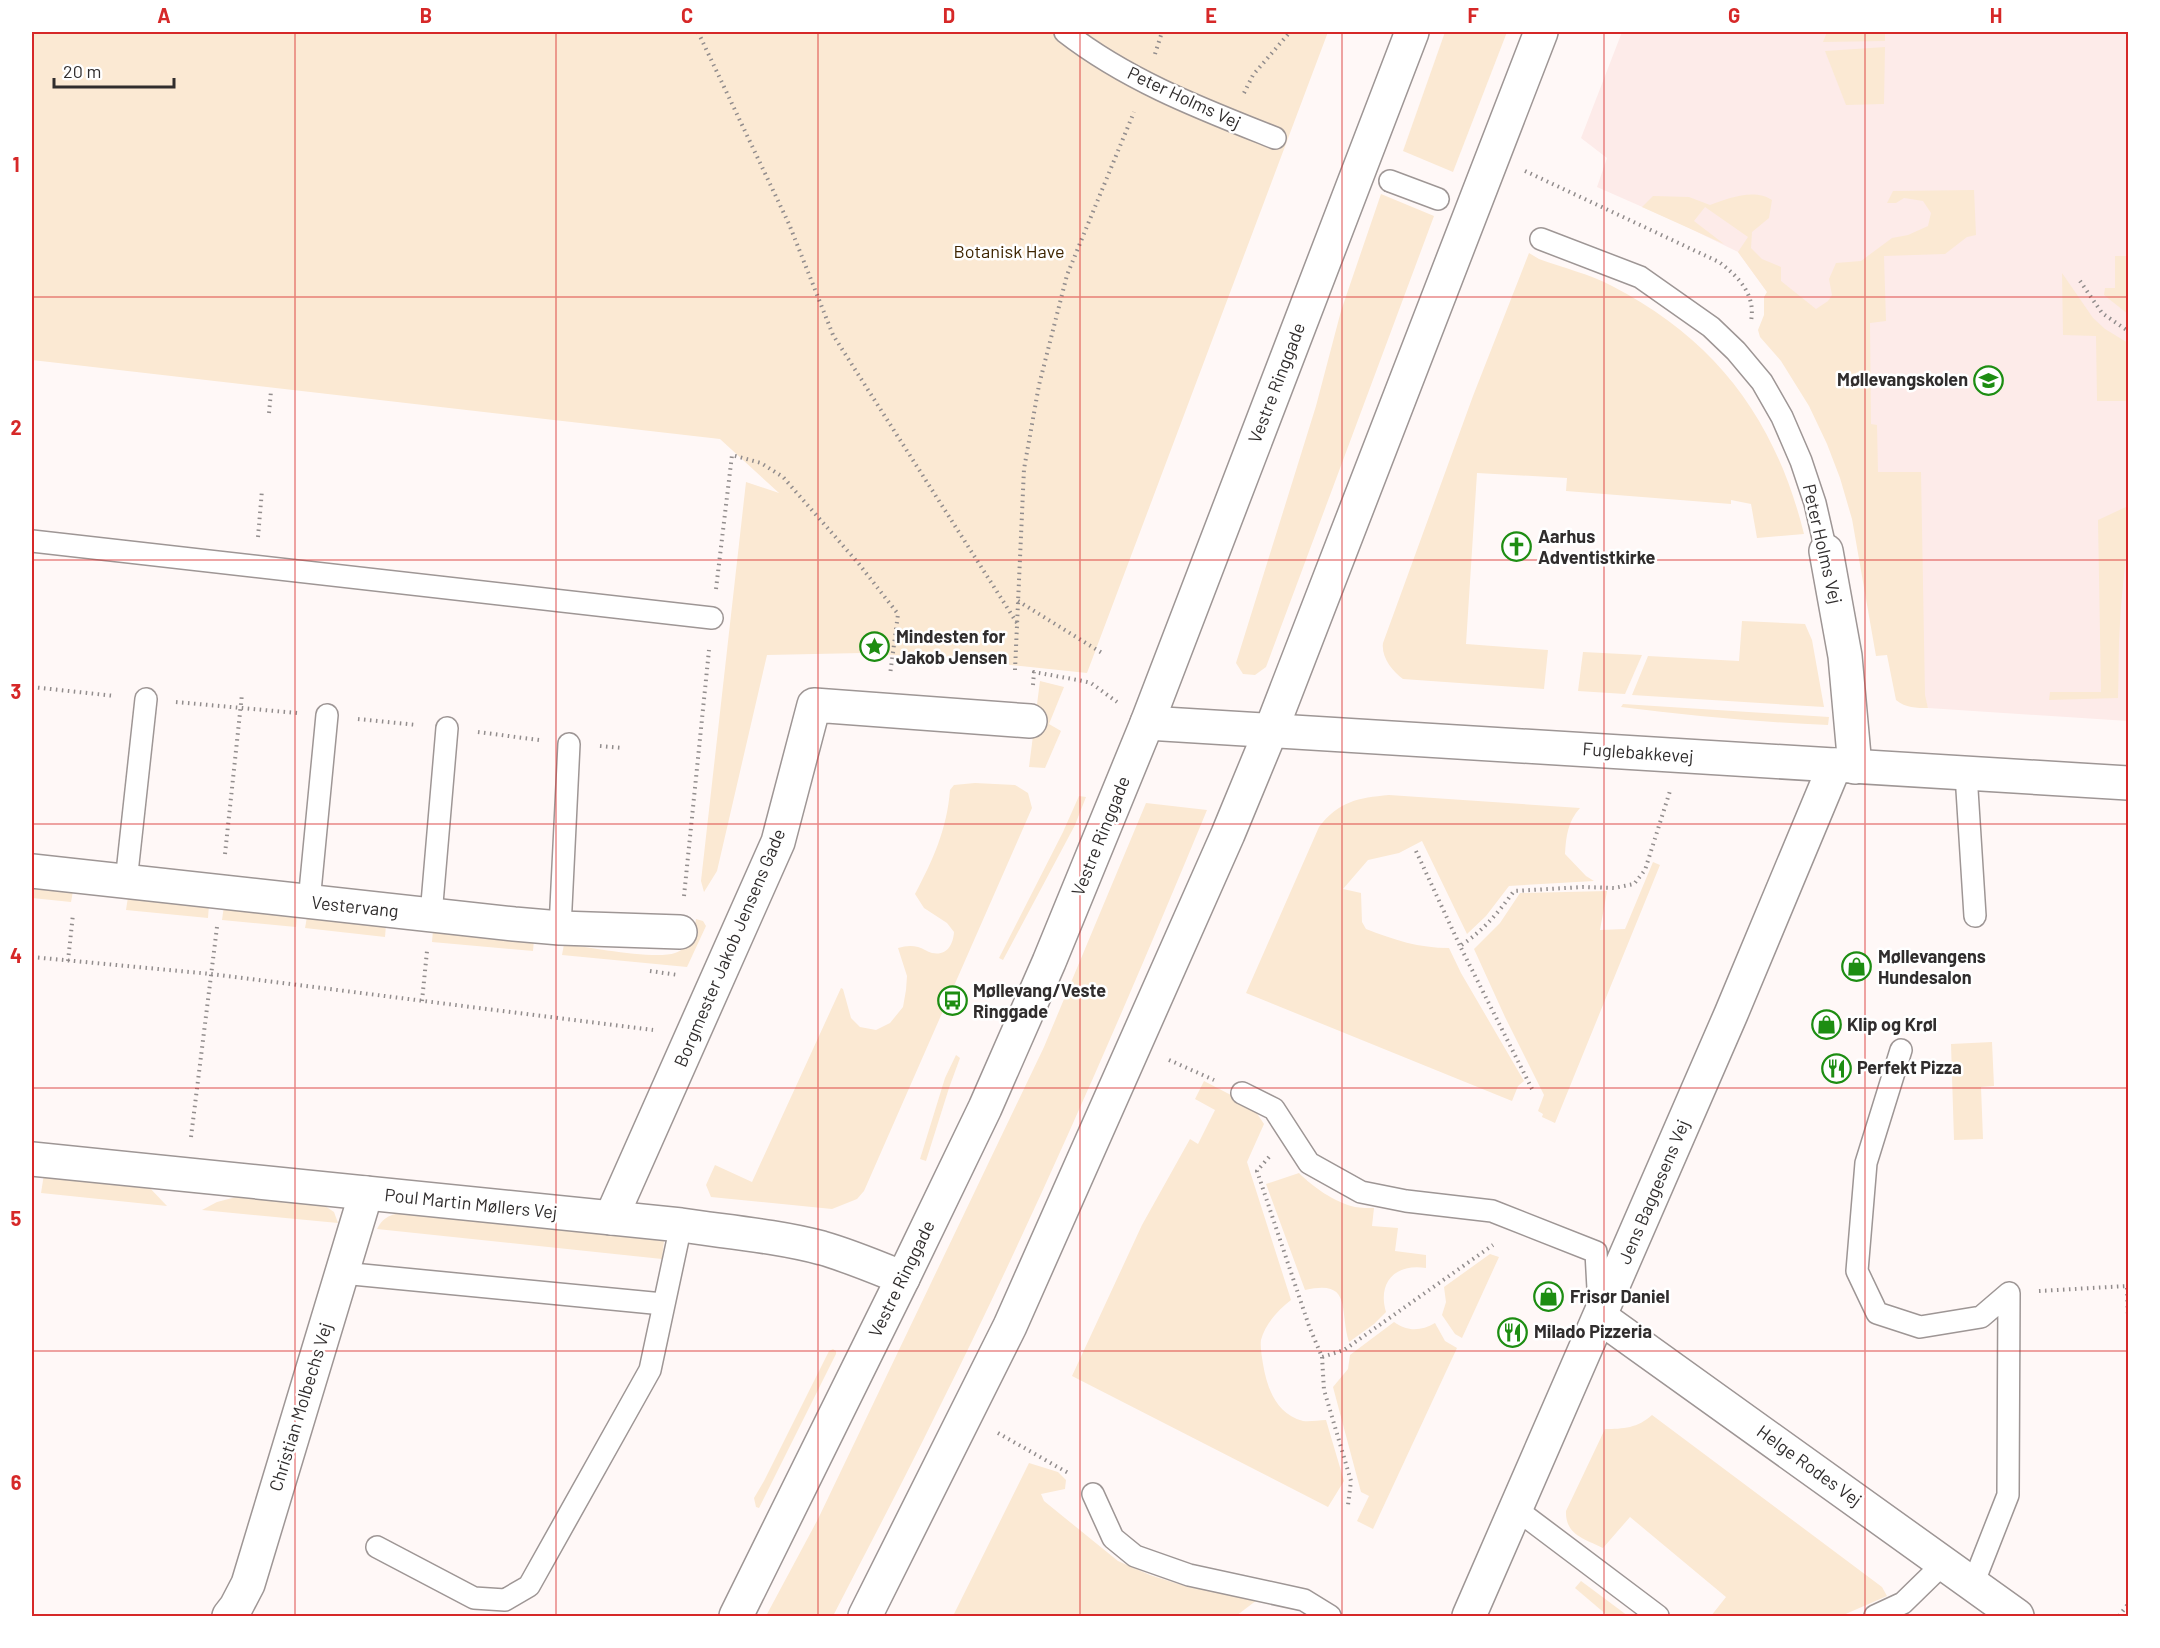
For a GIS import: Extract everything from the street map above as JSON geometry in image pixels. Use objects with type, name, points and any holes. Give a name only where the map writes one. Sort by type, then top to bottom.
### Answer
[{"type":"street","name":"Vestre Ringgade","points":[[736,1617],[903,1278],[984,1108],[1049,962],[1147,723],[1412,32]]},
{"type":"street","points":[[865,1617],[1010,1326],[1228,834],[1271,730],[1541,32]]},
{"type":"street","name":"Peter Holms Vej","points":[[1826,551],[1845,656],[1845,766]]},
{"type":"street","name":"Borgmester Jakob Jensens Gade","points":[[611,1218],[778,842],[814,705],[1030,721]]},
{"type":"street","name":"Fuglebakkevej","points":[[1147,723],[2128,783]]},
{"type":"street","name":"Jens Baggesens Vej","points":[[1469,1617],[1731,1014],[1845,766]]},
{"type":"street","name":"Vestervang","points":[[32,872],[560,928],[680,932]]},
{"type":"street","name":"Poul Martin Møllers Vej","points":[[32,1159],[681,1225],[820,1248],[856,1258],[903,1278]]},
{"type":"street","name":"Christian Molbechs Vej","points":[[229,1617],[248,1584],[366,1193]]},
{"type":"street","name":"Helge Rodes Vej","points":[[1600,1317],[2018,1617]]},
{"type":"lane","name":"Peter Holms Vej","points":[[1065,32],[1089,50],[1145,84],[1275,138]]},
{"type":"lane","points":[[1390,181],[1437,199]]},
{"type":"lane","name":"Peter Holms Vej","points":[[1541,239],[1640,277],[1711,327],[1736,351],[1762,382],[1782,417],[1815,502],[1826,551]]},
{"type":"lane","points":[[32,541],[712,618]]},
{"type":"lane","points":[[126,882],[146,699]]},
{"type":"lane","points":[[309,902],[327,715]]},
{"type":"lane","points":[[431,915],[447,728]]},
{"type":"lane","points":[[560,928],[569,744]]},
{"type":"lane","points":[[1966,774],[1975,916]]},
{"type":"lane","points":[[1901,1050],[1866,1163],[1857,1271],[1877,1312],[1920,1327],[1981,1317],[2010,1293]]},
{"type":"lane","points":[[1242,1093],[1274,1109],[1309,1163],[1361,1192],[1406,1201],[1492,1211],[1596,1252],[1600,1317]]},
{"type":"lane","points":[[377,1547],[474,1598],[505,1600],[529,1586],[650,1370],[681,1225]]},
{"type":"lane","points":[[342,1273],[663,1304]]},
{"type":"lane","points":[[1972,1584],[2008,1495],[2010,1293]]},
{"type":"lane","points":[[1093,1494],[1113,1538],[1135,1556],[1189,1575],[1304,1600],[1330,1617]]},
{"type":"lane","points":[[1516,1509],[1658,1617]]},
{"type":"lane","points":[[1875,1617],[1903,1603],[1944,1563]]},
{"type":"path","points":[[698,32],[789,224],[833,335],[1017,623]]},
{"type":"path","points":[[1015,669],[1024,469],[1042,374],[1067,275],[1145,84],[1162,32]]},
{"type":"path","points":[[1252,75],[1290,32]]},
{"type":"path","points":[[1493,156],[1719,262],[1731,271],[1747,290],[1753,310],[1749,328],[1736,351]]},
{"type":"path","points":[[2080,281],[2102,313],[2128,331]]},
{"type":"path","points":[[268,413],[271,391]]},
{"type":"path","points":[[721,546],[732,455],[761,464],[783,477],[859,564],[898,614],[885,709]]},
{"type":"path","points":[[1017,601],[1102,654]]},
{"type":"path","points":[[2128,611],[2128,724]]},
{"type":"path","points":[[1030,721],[1034,672],[1091,683],[1147,723]]},
{"type":"path","points":[[186,1174],[221,892],[242,694]]},
{"type":"path","points":[[680,932],[698,751]]},
{"type":"path","points":[[1460,946],[1479,934],[1496,916],[1514,891],[1583,887],[1614,888],[1634,884],[1645,870],[1680,756]]},
{"type":"path","points":[[1416,852],[1460,946],[1533,1089]]},
{"type":"path","points":[[68,961],[76,876]]},
{"type":"path","points":[[422,1001],[431,915]]},
{"type":"path","points":[[32,957],[211,974],[693,1035]]},
{"type":"path","points":[[1135,1044],[1242,1093]]},
{"type":"path","points":[[1289,1133],[1257,1171],[1309,1326],[1322,1357],[1324,1390],[1351,1481],[1348,1505]]},
{"type":"path","points":[[1322,1357],[1344,1350],[1524,1224]]},
{"type":"path","points":[[2010,1293],[2127,1286],[2128,1317]]},
{"type":"path","points":[[967,1415],[1072,1475],[1093,1494]]},
{"type":"path","points":[[2119,1617],[2128,1604]]},
{"type":"shaded area","name":"Møllevangskolen","points":[[1622,32],[2128,32],[2128,721],[1928,708],[1924,695],[1910,555],[1770,296],[1738,252],[1597,187],[1607,158],[1581,138]]},
{"type":"green space","name":"Botanisk Have","points":[[32,32],[1328,32],[1087,673],[943,658],[862,653],[767,655],[717,871],[704,892],[701,881],[746,482],[779,493],[720,439],[32,360]]},
{"type":"green space","points":[[1445,32],[1507,32],[1453,172],[1403,151]]},
{"type":"green space","points":[[1827,32],[1885,32],[1885,41],[1823,42]]},
{"type":"green space","points":[[1885,47],[1884,104],[1846,105],[1825,51]]},
{"type":"green space","points":[[1974,190],[1976,235],[1967,237],[1945,254],[1884,256],[1886,321],[1870,323],[1871,424],[1877,425],[1878,472],[1921,472],[1925,695],[1928,708],[1915,708],[1896,700],[1887,655],[1876,656],[1852,519],[1827,444],[1809,406],[1781,361],[1760,337],[1758,330],[1764,315],[1764,297],[1767,292],[1738,252],[1748,237],[1705,207],[1694,221],[1724,244],[1642,207],[1653,196],[1689,197],[1710,205],[1750,194],[1765,196],[1772,200],[1769,218],[1752,232],[1751,248],[1762,259],[1781,267],[1781,281],[1816,309],[1828,301],[1832,295],[1829,279],[1836,263],[1861,261],[1892,238],[1908,235],[1928,226],[1931,213],[1923,201],[1904,198],[1896,203],[1887,203],[1893,191]]},
{"type":"green space","points":[[1381,194],[1434,216],[1266,667],[1255,675],[1243,674],[1236,663],[1316,406],[1341,311]]},
{"type":"green space","points":[[1529,253],[1539,259],[1612,286],[1649,308],[1712,358],[1759,420],[1777,455],[1792,493],[1804,534],[1757,538],[1751,504],[1731,500],[1731,504],[1566,491],[1567,478],[1477,473],[1466,644],[1548,650],[1544,689],[1403,679],[1388,663],[1383,643],[1473,396]]},
{"type":"green space","points":[[2115,256],[2128,256],[2128,314],[2104,295],[2105,288],[2115,288]]},
{"type":"green space","points":[[2062,273],[2093,318],[2105,329],[2128,343],[2128,401],[2097,401],[2096,336],[2063,335]]},
{"type":"green space","points":[[2128,506],[2119,632],[2118,698],[2049,700],[2050,692],[2101,692],[2098,520]]},
{"type":"green space","points":[[1742,621],[1805,624],[1812,640],[1824,707],[1632,695],[1648,656],[1739,661]]},
{"type":"green space","points":[[1583,652],[1642,655],[1625,694],[1578,691]]},
{"type":"green space","points":[[1040,681],[1064,687],[1049,724],[1061,731],[1045,768],[1029,767]]},
{"type":"green space","points":[[1623,704],[1829,717],[1828,725],[1776,722],[1621,707]]},
{"type":"green space","points":[[975,783],[1015,785],[1028,793],[1032,808],[864,1191],[857,1199],[832,1209],[711,1197],[706,1185],[715,1165],[752,1182],[841,988],[851,1018],[860,1027],[876,1030],[890,1023],[903,1007],[907,976],[898,948],[913,946],[930,952],[942,953],[951,945],[954,932],[947,923],[924,908],[915,894],[938,844],[946,818],[950,790],[954,785]]},
{"type":"green space","points":[[1389,795],[1580,808],[1568,829],[1565,854],[1594,881],[1509,886],[1486,916],[1467,934],[1422,841],[1399,853],[1368,860],[1343,889],[1361,893],[1362,922],[1366,929],[1407,943],[1449,948],[1461,973],[1524,1081],[1518,1086],[1512,1101],[1246,993],[1319,827],[1334,811],[1350,802]]},
{"type":"green space","points":[[1079,796],[1086,797],[1075,825],[1003,960],[999,958]]},
{"type":"green space","points":[[1146,803],[1207,810],[1111,1037],[1010,1262],[833,1616],[766,1616],[818,1519],[1044,1047]]},
{"type":"green space","points":[[1653,862],[1660,865],[1555,1123],[1542,1117],[1543,1114],[1538,1111],[1544,1095],[1474,949],[1500,923],[1520,893],[1607,891],[1600,930],[1625,929]]},
{"type":"green space","points":[[32,887],[73,891],[71,902],[32,898]]},
{"type":"green space","points":[[128,897],[209,905],[208,918],[126,910]]},
{"type":"green space","points":[[224,906],[297,914],[296,927],[222,920]]},
{"type":"green space","points":[[307,917],[386,925],[385,937],[305,928]]},
{"type":"green space","points":[[696,919],[703,921],[706,926],[687,967],[562,955],[564,944],[637,954],[675,953],[688,944]]},
{"type":"green space","points":[[433,930],[534,940],[533,951],[432,942]]},
{"type":"green space","points":[[1992,1042],[1994,1086],[1981,1087],[1983,1139],[1954,1140],[1951,1044]]},
{"type":"green space","points":[[956,1055],[960,1058],[926,1161],[920,1159],[945,1078]]},
{"type":"green space","points":[[1204,1081],[1252,1106],[1264,1124],[1247,1162],[1291,1300],[1273,1317],[1263,1334],[1261,1346],[1263,1364],[1270,1391],[1286,1413],[1303,1421],[1326,1420],[1344,1481],[1328,1507],[1072,1376],[1142,1225],[1190,1139],[1198,1144],[1215,1110],[1195,1099]]},
{"type":"green space","points":[[1299,1173],[1317,1189],[1339,1202],[1355,1207],[1374,1208],[1372,1226],[1398,1228],[1395,1251],[1426,1255],[1426,1268],[1406,1269],[1391,1277],[1384,1292],[1386,1312],[1349,1342],[1341,1300],[1337,1293],[1331,1289],[1305,1290],[1266,1184]]},
{"type":"green space","points":[[44,1174],[146,1184],[167,1206],[41,1193]]},
{"type":"green space","points":[[240,1196],[322,1204],[334,1212],[338,1223],[202,1210],[217,1202]]},
{"type":"green space","points":[[409,1212],[664,1241],[662,1259],[377,1229],[390,1216]]},
{"type":"green space","points":[[1490,1254],[1499,1257],[1462,1338],[1455,1334],[1442,1315],[1446,1302],[1444,1287]]},
{"type":"green space","points":[[1394,1322],[1404,1328],[1415,1329],[1425,1328],[1435,1323],[1445,1341],[1457,1348],[1373,1529],[1357,1521],[1369,1496],[1361,1492],[1333,1387],[1348,1369],[1350,1355]]},
{"type":"green space","points":[[833,1349],[836,1354],[759,1508],[756,1507],[754,1498],[829,1351]]},
{"type":"green space","points":[[1652,1415],[1882,1587],[1887,1596],[1841,1616],[1711,1616],[1726,1597],[1630,1517],[1603,1548],[1577,1535],[1569,1526],[1566,1511],[1605,1429],[1630,1427]]},
{"type":"green space","points":[[1029,1463],[1058,1472],[1066,1480],[1065,1489],[1041,1494],[1044,1501],[1118,1561],[1150,1575],[1188,1587],[1257,1600],[1236,1616],[953,1616]]},
{"type":"green space","points":[[1581,1581],[1628,1616],[1608,1616],[1575,1588]]},
{"type":"place","name":"Møllevangskolen","points":[[1989,380]]},
{"type":"place","name":"Aarhus Adventistkirke","points":[[1517,547]]},
{"type":"place","name":"Mindesten for Jakob Jensen","points":[[875,647]]},
{"type":"place","name":"Møllevangens Hundesalon","points":[[1857,967]]},
{"type":"place","name":"Møllevang/Veste Ringgade","points":[[952,1001]]},
{"type":"place","name":"Klip og Krøl","points":[[1826,1025]]},
{"type":"place","name":"Perfekt Pizza","points":[[1836,1068]]},
{"type":"place","name":"Frisør Daniel","points":[[1549,1297]]},
{"type":"place","name":"Milado Pizzeria","points":[[1513,1332]]}]
